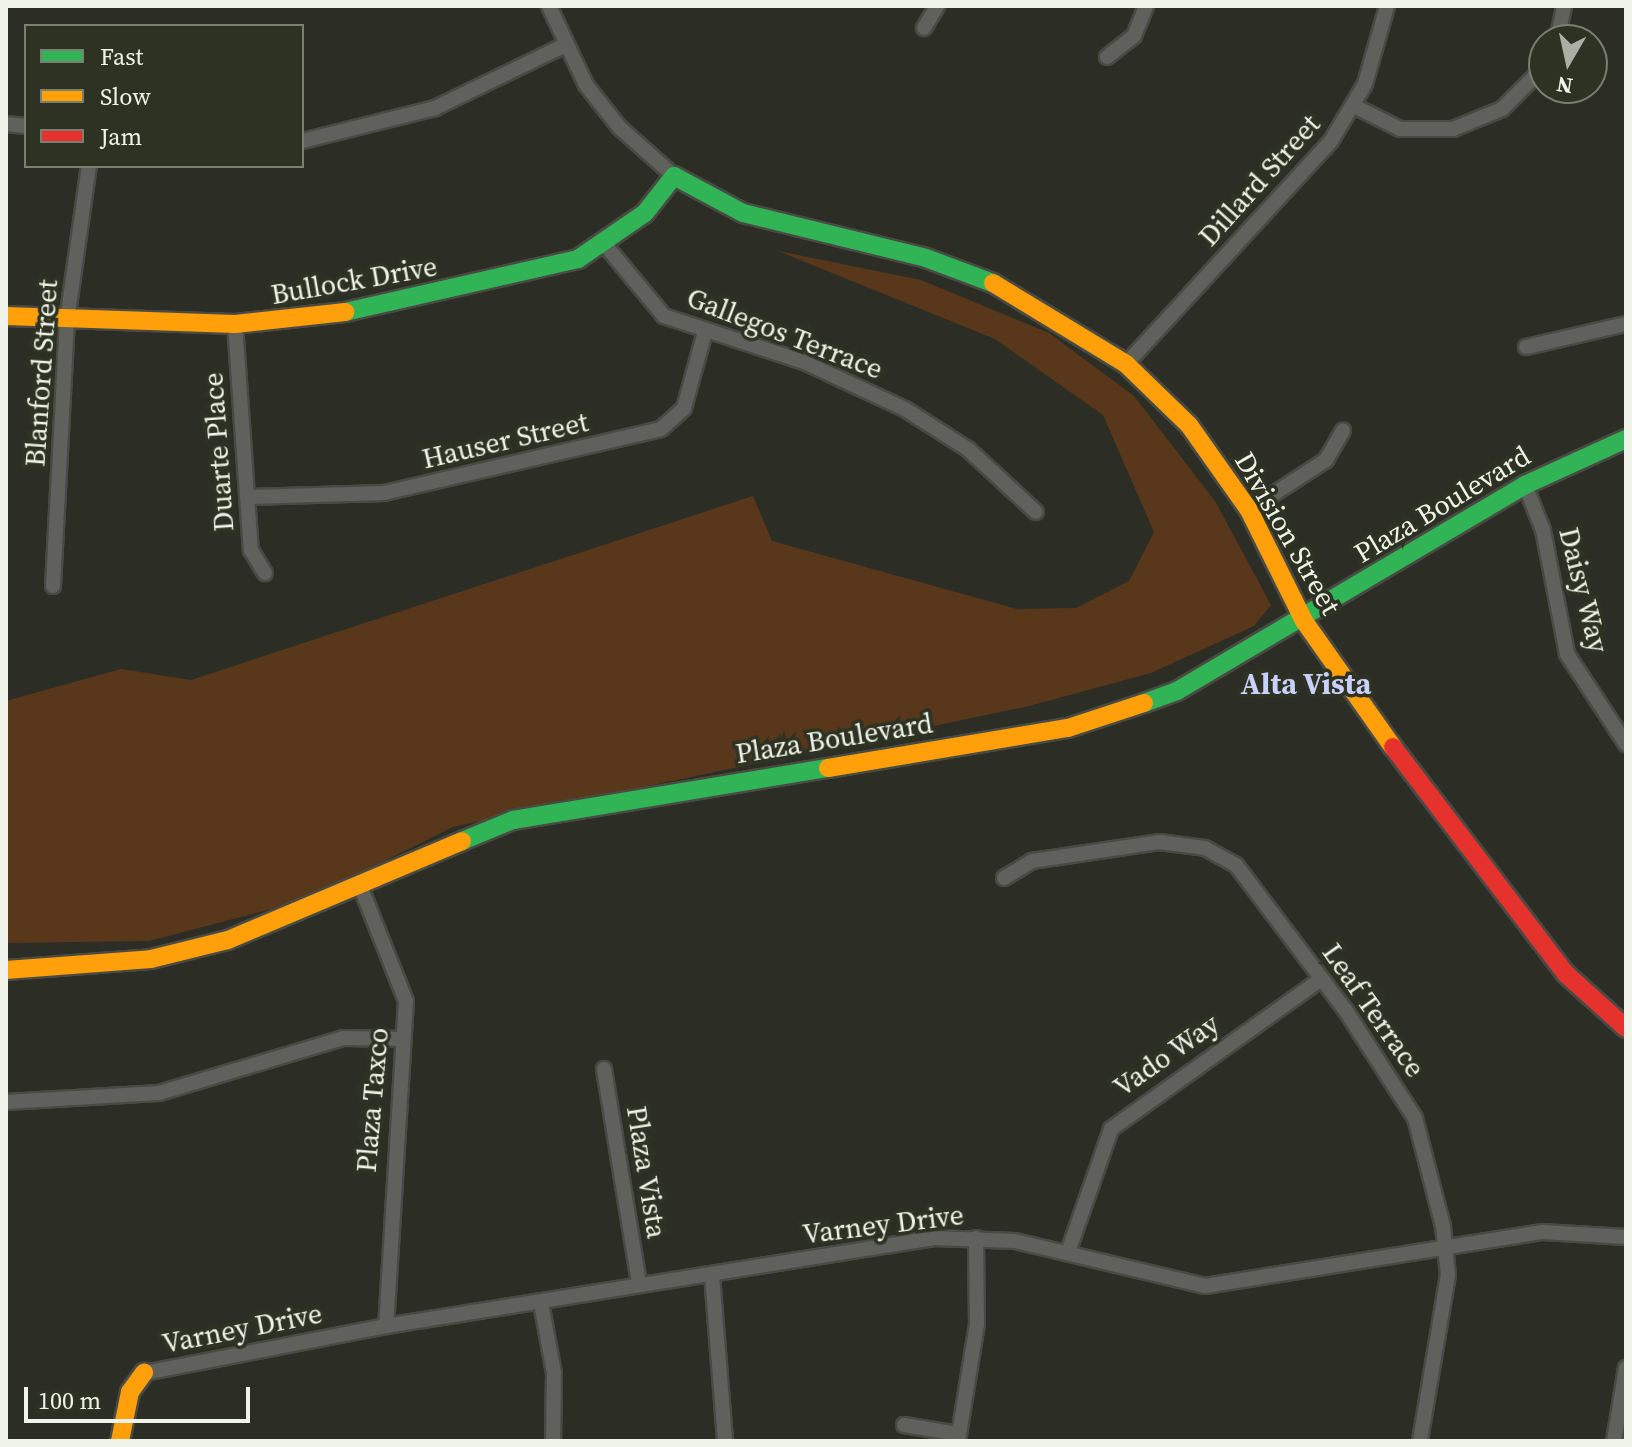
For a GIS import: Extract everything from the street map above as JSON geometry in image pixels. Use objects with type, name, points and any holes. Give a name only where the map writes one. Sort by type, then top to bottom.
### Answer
[{"type":"main road","name":"Bullock Drive","points":[[6,316],[235,324],[368,310],[550,269],[606,246],[674,176]]},
{"type":"main road","name":"Division Street","points":[[674,176],[743,213],[962,270],[1034,303],[1126,364],[1189,425],[1249,510],[1304,621],[1566,974],[1626,1028]]},
{"type":"main road","name":"Plaza Boulevard","points":[[6,970],[151,959],[228,940],[361,888],[513,820],[1068,728],[1177,691],[1304,621],[1525,485],[1626,439]]},
{"type":"main road","points":[[120,1441],[130,1392],[144,1373]]},
{"type":"street","name":"Division Street","points":[[549,6],[563,46],[619,127],[674,176]]},
{"type":"street","points":[[924,28],[937,6]]},
{"type":"street","points":[[1107,57],[1134,36],[1146,6]]},
{"type":"street","name":"Dillard Street","points":[[1126,364],[1331,141],[1354,106],[1387,6]]},
{"type":"street","points":[[304,141],[435,108],[563,46]]},
{"type":"street","points":[[1354,106],[1400,129],[1453,129],[1502,109],[1528,83]]},
{"type":"street","name":"Blanford Street","points":[[53,586],[67,320],[89,168]]},
{"type":"street","name":"Gallegos Terrace","points":[[606,246],[648,304],[705,332],[804,362],[905,409],[969,450],[1036,512]]},
{"type":"street","name":"Duarte Place","points":[[235,324],[251,550],[265,573]]},
{"type":"street","points":[[1526,347],[1626,324]]},
{"type":"street","name":"Hauser Street","points":[[249,497],[384,493],[661,429],[684,408],[705,332]]},
{"type":"street","points":[[1249,510],[1326,460],[1343,431]]},
{"type":"street","name":"Daisy Way","points":[[1525,485],[1543,530],[1567,654],[1626,744]]},
{"type":"street","name":"Leaf Terrace","points":[[1004,878],[1032,861],[1159,842],[1194,844],[1236,865],[1321,979],[1415,1118],[1446,1249],[1420,1441]]},
{"type":"street","name":"Plaza Taxco","points":[[361,888],[396,965],[406,1001],[386,1326]]},
{"type":"street","name":"Vado Way","points":[[1068,1252],[1111,1129],[1321,979]]},
{"type":"street","points":[[6,1102],[159,1093],[343,1038],[403,1039]]},
{"type":"street","name":"Plaza Vista","points":[[604,1069],[639,1283]]},
{"type":"street","name":"Varney Drive","points":[[144,1373],[386,1326],[541,1303],[639,1283],[976,1238],[1068,1252],[1144,1277],[1205,1286],[1543,1232],[1626,1237]]},
{"type":"street","points":[[904,1425],[958,1437],[977,1324],[976,1238]]},
{"type":"street","points":[[712,1275],[725,1441]]},
{"type":"street","points":[[541,1303],[554,1373],[553,1441]]},
{"type":"street","points":[[1614,1441],[1626,1368]]},
{"type":"shaded area","points":[[778,251],[921,280],[1049,333],[1134,396],[1215,501],[1271,605],[1254,626],[1151,673],[1029,706],[453,827],[306,900],[149,941],[6,943],[6,701],[121,669],[191,680],[753,496],[772,541],[1017,609],[1076,608],[1129,581],[1154,532],[1103,415],[995,339]]},
{"type":"traffic: fast","points":[[345,312],[578,259],[645,213],[674,176],[743,213],[926,258],[993,283]]},
{"type":"traffic: fast","points":[[1144,703],[1177,691],[1525,485],[1626,439]]},
{"type":"traffic: fast","points":[[462,841],[513,820],[828,768]]},
{"type":"traffic: slow","points":[[993,283],[1126,364],[1189,425],[1249,510],[1304,621],[1393,747]]},
{"type":"traffic: slow","points":[[6,316],[235,324],[345,312]]},
{"type":"traffic: slow","points":[[828,768],[1068,728],[1144,703]]},
{"type":"traffic: slow","points":[[6,970],[151,959],[228,940],[462,841]]},
{"type":"traffic: slow","points":[[120,1441],[130,1392],[144,1373]]},
{"type":"traffic: jam","points":[[1393,747],[1566,974],[1626,1028]]},
{"type":"district","name":"Alta Vista","points":[[1306,684]]}]
